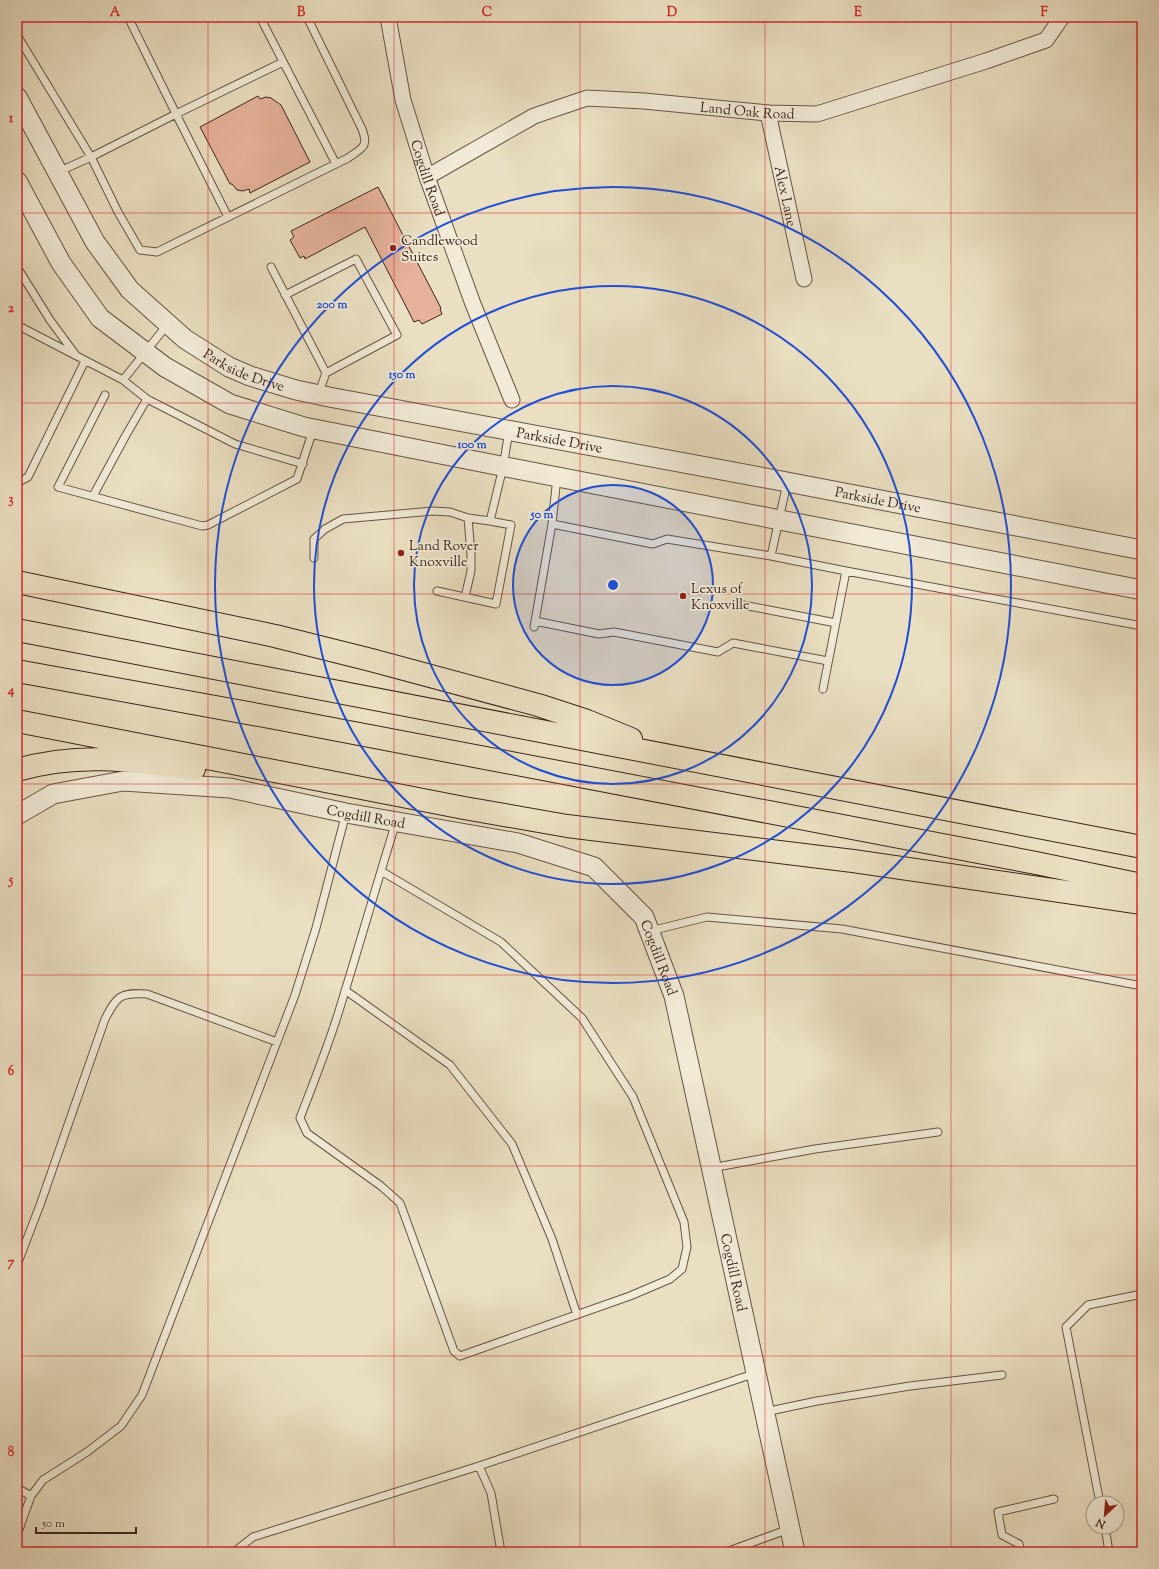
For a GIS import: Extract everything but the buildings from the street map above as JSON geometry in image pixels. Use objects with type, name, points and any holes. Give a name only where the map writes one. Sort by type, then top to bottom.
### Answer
[{"type":"highway","points":[[17,582],[252,631],[371,660],[538,705],[587,721],[676,758]]},
{"type":"highway","points":[[17,630],[1142,847]]},
{"type":"highway","points":[[17,671],[314,726],[1142,884]]},
{"type":"highway","points":[[17,721],[464,808],[567,826]]},
{"type":"highway","points":[[17,770],[52,761],[76,758],[144,762],[408,804],[567,826],[853,861],[1142,903]]},
{"type":"street","name":"Cogdill Road","points":[[388,17],[404,100],[427,177],[473,304],[512,400]]},
{"type":"street","name":"Land Oak Road","points":[[427,177],[534,116],[587,98],[644,101],[768,112],[817,114],[986,61],[1046,40],[1062,17]]},
{"type":"street","name":"Parkside Drive","points":[[17,97],[95,242],[130,290],[185,339],[229,367],[296,390],[318,395],[787,482],[1142,550]]},
{"type":"street","name":"Alex Lane","points":[[768,112],[804,279]]},
{"type":"street","points":[[17,181],[61,262],[100,318],[165,367],[230,404],[314,428],[503,467],[1142,590]]},
{"type":"street","name":"Cogdill Road","points":[[17,815],[53,794],[123,781],[230,788],[346,813],[518,843],[594,867],[644,917],[674,996],[795,1552]]},
{"type":"lane","points":[[128,17],[228,217]]},
{"type":"lane","points":[[260,17],[336,164]]},
{"type":"lane","points":[[17,35],[91,157],[118,212],[140,250],[157,252],[348,158],[363,147],[366,140],[362,129],[307,17]]},
{"type":"lane","points":[[58,172],[283,62]]},
{"type":"lane","points":[[285,295],[356,259],[398,335],[326,373],[318,395]]},
{"type":"lane","points":[[17,267],[50,320],[76,356]]},
{"type":"lane","points":[[271,267],[326,373]]},
{"type":"lane","points":[[123,380],[146,353],[167,324]]},
{"type":"lane","points":[[17,325],[123,380],[147,399],[235,444],[303,464]]},
{"type":"lane","points":[[17,484],[28,477],[86,361]]},
{"type":"lane","points":[[105,395],[58,487],[202,526],[208,525],[297,479],[314,428]]},
{"type":"lane","points":[[93,496],[147,399]]},
{"type":"lane","points":[[490,521],[510,430]]},
{"type":"lane","points":[[557,477],[552,524],[535,624],[599,634],[614,632],[718,652],[733,643],[828,661]]},
{"type":"lane","points":[[771,556],[787,482]]},
{"type":"lane","points":[[314,558],[314,539],[324,529],[343,519],[433,511],[450,512],[468,518],[511,526],[496,604],[437,591]]},
{"type":"lane","points":[[465,597],[471,571],[468,518]]},
{"type":"lane","points":[[552,524],[653,544],[667,539],[771,556],[1142,626]]},
{"type":"lane","points":[[823,689],[846,571]]},
{"type":"lane","points":[[738,604],[836,623]]},
{"type":"lane","points":[[17,1535],[31,1496],[43,1480],[87,1452],[121,1426],[142,1394],[295,995],[316,928],[346,813]]},
{"type":"lane","points":[[381,871],[501,942],[582,1018],[633,1097],[684,1222],[687,1247],[682,1269],[670,1279],[630,1296],[460,1356],[454,1351],[400,1203],[381,1186],[308,1133],[300,1118],[337,1016],[396,821]]},
{"type":"lane","points":[[650,931],[708,917],[842,929],[1142,986]]},
{"type":"lane","points":[[345,990],[450,1065],[512,1144],[552,1239],[577,1315]]},
{"type":"lane","points":[[17,1265],[40,1205],[104,1019],[114,1001],[129,992],[147,994],[277,1042]]},
{"type":"lane","points":[[711,1168],[815,1149],[938,1132]]},
{"type":"lane","points":[[1098,1495],[1066,1327],[1088,1304],[1142,1294]]},
{"type":"lane","points":[[234,1552],[253,1537],[478,1466],[756,1373]]},
{"type":"lane","points":[[764,1412],[910,1386],[1002,1375]]},
{"type":"lane","points":[[478,1466],[492,1493],[501,1552]]},
{"type":"lane","points":[[17,1488],[31,1496]]},
{"type":"lane","points":[[1021,1552],[1019,1544],[1002,1535],[998,1512],[1054,1499]]},
{"type":"lane","points":[[726,1552],[790,1528]]},
{"type":"lane","points":[[1106,1535],[1109,1552]]},
{"type":"place","name":"Candlewood Suites","points":[[393,248]]},
{"type":"place","name":"Land Rover Knoxville","points":[[401,553]]},
{"type":"place","name":"Lexus of Knoxville","points":[[683,596]]}]
